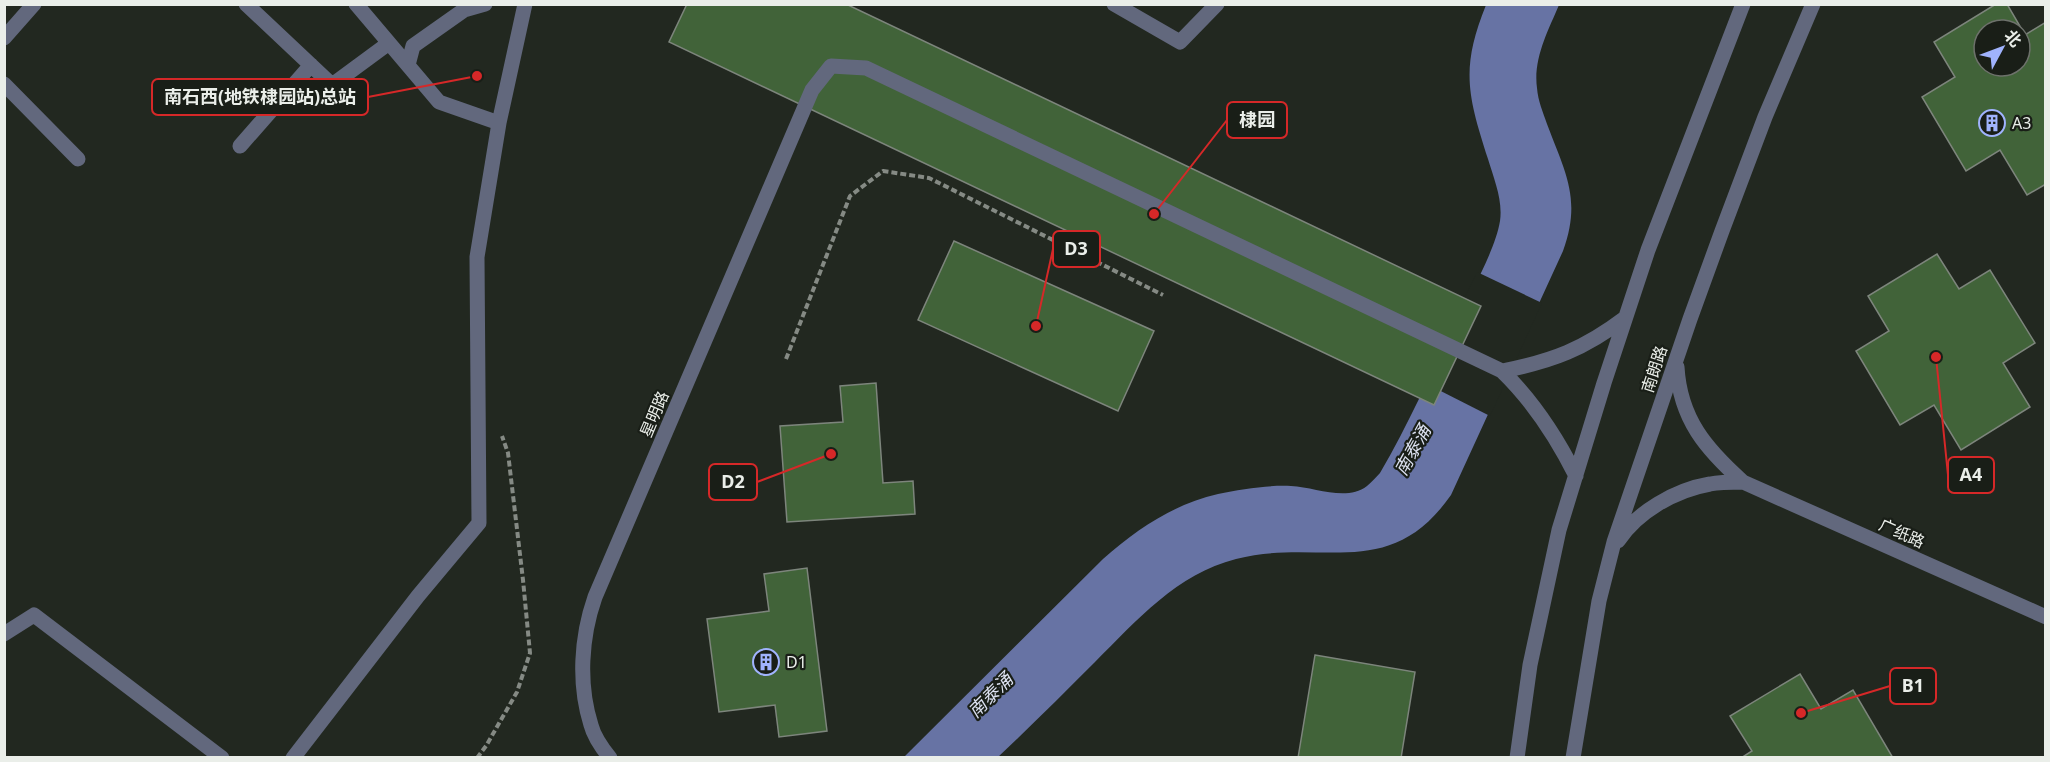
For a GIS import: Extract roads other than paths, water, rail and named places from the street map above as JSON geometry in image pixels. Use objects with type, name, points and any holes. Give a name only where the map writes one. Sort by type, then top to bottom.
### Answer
[{"type":"street","points":[[7,32],[34,4]]},
{"type":"street","points":[[246,4],[332,85],[390,44]]},
{"type":"street","points":[[356,4],[439,102],[499,123]]},
{"type":"street","points":[[408,65],[413,46],[464,9],[485,4]]},
{"type":"street","points":[[293,758],[418,597],[479,524],[477,257],[499,123],[525,4]]},
{"type":"street","points":[[1114,4],[1180,42],[1217,4]]},
{"type":"street","points":[[1517,758],[1530,665],[1559,530],[1625,318],[1676,175],[1743,4]]},
{"type":"street","name":"南朗路","points":[[1573,758],[1599,601],[1613,548],[1677,357],[1765,117],[1813,4]]},
{"type":"street","points":[[240,146],[311,65]]},
{"type":"street","name":"星明路","points":[[610,758],[591,728],[588,711],[583,664],[587,621],[812,90],[831,66],[866,68],[1502,371]]},
{"type":"street","points":[[4,84],[78,159]]},
{"type":"street","points":[[1502,371],[1551,360],[1587,344],[1625,318]]},
{"type":"street","name":"广纸路","points":[[1677,357],[1678,383],[1695,430],[1722,464],[1743,482],[2046,617]]},
{"type":"street","points":[[1502,371],[1519,388],[1554,435],[1576,476]]},
{"type":"street","name":"广纸路","points":[[1613,548],[1636,520],[1673,496],[1711,484],[1743,482]]},
{"type":"street","points":[[4,634],[34,615],[222,758]]},
{"type":"water","name":"南泰涌","points":[[1486,5],[1559,5],[1542,45],[1536,77],[1540,102],[1569,186],[1571,216],[1569,233],[1563,251],[1451,495],[1427,522],[1403,539],[1378,549],[1352,552],[1267,554],[1236,559],[1195,576],[1159,600],[998,757],[903,758],[1103,559],[1157,519],[1202,498],[1245,489],[1291,486],[1350,493],[1367,486],[1380,473],[1481,272],[1493,246],[1500,221],[1499,197],[1476,117],[1470,82],[1473,47]]},
{"type":"place","name":"南石西(地铁棣园站)总站","points":[[477,76]]},
{"type":"place","name":"A3","points":[[1992,123]]},
{"type":"place","name":"棣园","points":[[1154,214]]},
{"type":"place","name":"D3","points":[[1036,326]]},
{"type":"place","name":"A4","points":[[1936,357]]},
{"type":"place","name":"D2","points":[[831,454]]},
{"type":"place","name":"D1","points":[[766,662]]},
{"type":"place","name":"B1","points":[[1801,713]]}]
